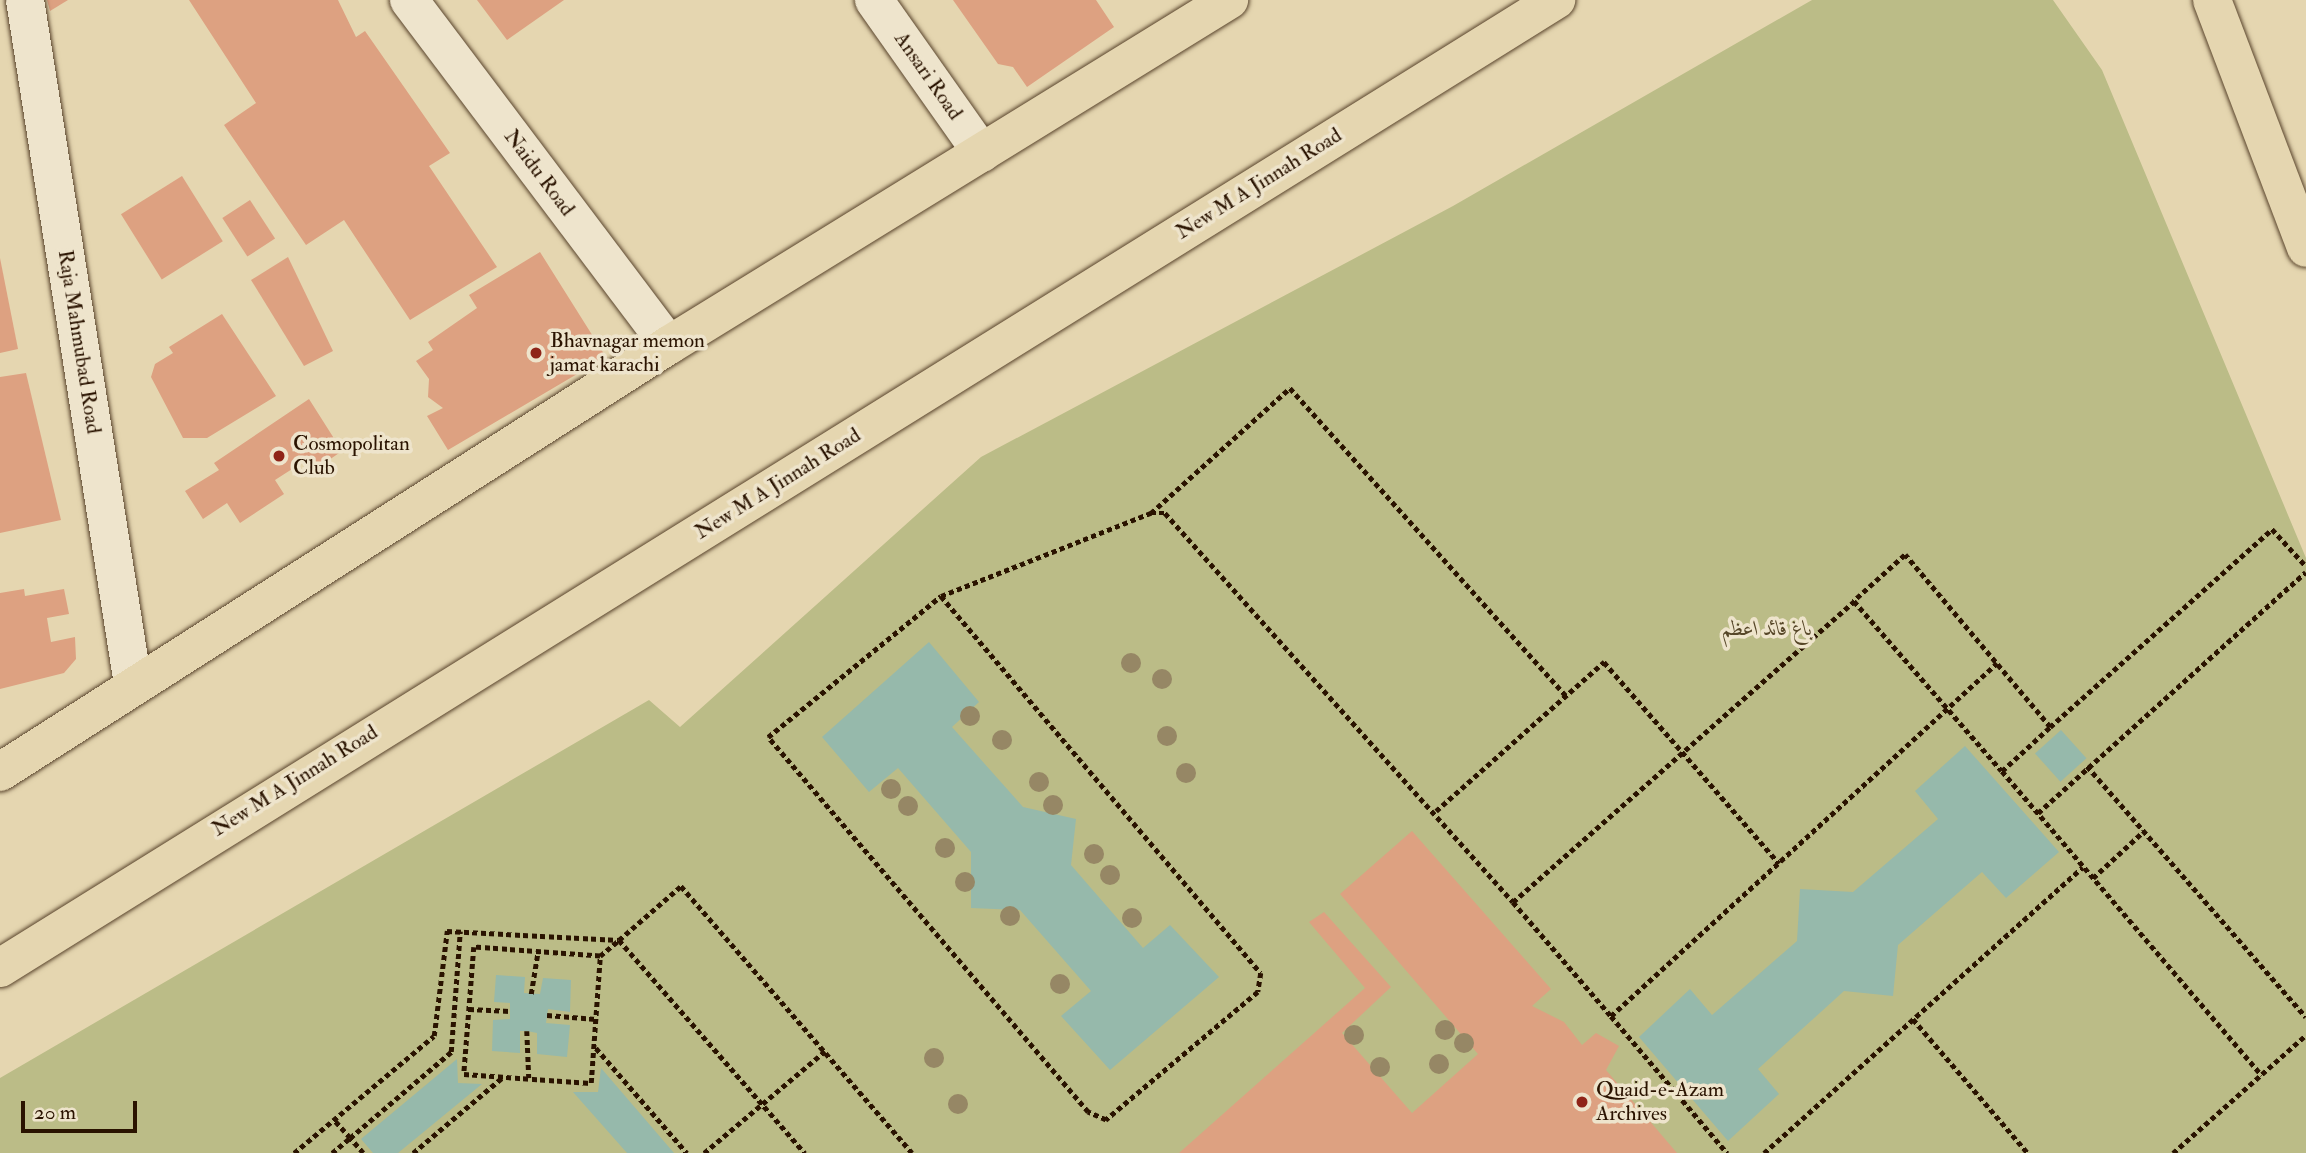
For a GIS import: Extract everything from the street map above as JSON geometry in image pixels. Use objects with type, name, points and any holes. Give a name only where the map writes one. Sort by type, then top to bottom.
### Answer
[{"type":"main road","points":[[0,772],[133,684],[669,345],[1229,0]]},
{"type":"main road","name":"New M A Jinnah Road","points":[[0,968],[1556,0]]},
{"type":"main road","points":[[2212,0],[2306,248]]},
{"type":"street","name":"Raja Mahmubad Road","points":[[25,0],[133,684]]},
{"type":"street","name":"Naidu Road","points":[[409,0],[669,345]]},
{"type":"street","name":"Ansari Road","points":[[874,0],[982,153]]},
{"type":"path","points":[[941,596],[1261,973],[1258,992],[1106,1120],[1088,1112],[768,737],[941,596],[1151,513],[1290,388],[1566,696]]},
{"type":"path","points":[[1151,513],[1178,521],[1436,811],[1727,1153]]},
{"type":"path","points":[[2002,771],[2272,528],[2306,566]]},
{"type":"path","points":[[1513,902],[1905,555],[2050,727]]},
{"type":"path","points":[[2038,813],[2087,766],[2306,572]]},
{"type":"path","points":[[1854,601],[2262,1075]]},
{"type":"path","points":[[1436,811],[1604,662],[1779,863]]},
{"type":"path","points":[[1611,1016],[1997,663]]},
{"type":"path","points":[[2087,766],[2306,1017]]},
{"type":"path","points":[[2093,878],[2144,831]]},
{"type":"path","points":[[1764,1153],[2083,867]]},
{"type":"path","points":[[600,956],[591,1083],[464,1074],[474,947],[600,956],[681,886],[912,1153]]},
{"type":"path","points":[[294,1153],[434,1036],[447,931],[620,940],[805,1153]]},
{"type":"path","points":[[332,1153],[451,1052],[460,931]]},
{"type":"path","points":[[531,993],[538,951]]},
{"type":"path","points":[[469,1009],[510,1011]]},
{"type":"path","points":[[547,1015],[596,1019]]},
{"type":"path","points":[[1913,1019],[2028,1153]]},
{"type":"path","points":[[527,1031],[529,1079]]},
{"type":"path","points":[[2172,1153],[2306,1035]]},
{"type":"path","points":[[595,1047],[687,1153]]},
{"type":"path","points":[[704,1153],[824,1051]]},
{"type":"path","points":[[412,1153],[503,1077]]},
{"type":"path","points":[[334,1120],[363,1153]]},
{"type":"green space","name":"باغ قائد اعظم","points":[[1812,0],[2053,0],[2102,70],[2306,558],[2306,1153],[0,1153],[0,1078],[649,700],[680,727],[981,457],[1453,206]]},
{"type":"shaded area","points":[[929,642],[979,702],[952,727],[1023,807],[1076,819],[1071,865],[1143,948],[1170,925],[1219,977],[1110,1070],[1061,1016],[1091,991],[1020,910],[971,908],[971,852],[898,768],[869,792],[822,737]]},
{"type":"shaded area","points":[[2061,730],[2086,758],[2060,782],[2035,753]]},
{"type":"shaded area","points":[[1965,746],[2059,852],[2006,898],[1982,872],[1898,945],[1893,996],[1844,991],[1758,1069],[1779,1094],[1728,1141],[1639,1037],[1690,989],[1712,1015],[1797,941],[1800,889],[1853,892],[1938,819],[1915,791]]},
{"type":"shaded area","points":[[496,975],[525,977],[524,993],[540,994],[543,978],[571,980],[570,1012],[548,1009],[546,1023],[570,1025],[567,1057],[537,1054],[537,1033],[527,1031],[520,1031],[520,1053],[492,1051],[493,1020],[510,1019],[510,1003],[494,1002]]},
{"type":"shaded area","points":[[457,1059],[458,1083],[482,1084],[398,1153],[373,1153],[361,1139]]},
{"type":"shaded area","points":[[601,1068],[674,1153],[627,1153],[573,1092],[598,1092]]},
{"type":"building","points":[[47,0],[68,0],[50,11]]},
{"type":"building","points":[[189,0],[338,0],[356,37],[365,31],[450,153],[429,166],[497,267],[410,320],[344,220],[306,245],[224,125],[256,103]]},
{"type":"building","points":[[477,0],[564,0],[507,40]]},
{"type":"building","points":[[953,0],[1096,0],[1114,27],[1027,87],[1013,67],[998,64]]},
{"type":"building","points":[[182,176],[223,241],[162,279],[121,214]]},
{"type":"building","points":[[250,200],[275,239],[247,257],[222,218]]},
{"type":"building","points":[[540,252],[606,357],[448,450],[427,416],[443,408],[428,397],[429,379],[416,361],[433,350],[428,342],[477,308],[469,295]]},
{"type":"building","points":[[288,257],[333,351],[304,366],[251,280]]},
{"type":"building","points":[[0,258],[18,349],[0,353]]},
{"type":"building","points":[[222,314],[276,396],[207,438],[183,438],[151,377],[155,364],[173,353],[169,347]]},
{"type":"building","points":[[26,373],[61,520],[0,533],[0,377]]},
{"type":"building","name":"Cosmopolitan Club","points":[[309,399],[342,451],[310,473],[303,462],[275,480],[284,494],[240,523],[227,503],[203,519],[185,491],[219,470],[214,463]]},
{"type":"building","points":[[24,589],[25,596],[64,589],[69,614],[47,618],[51,642],[75,637],[76,659],[64,673],[0,689],[0,593]]},
{"type":"building","points":[[1412,831],[1551,989],[1532,1006],[1564,1022],[1582,1045],[1596,1033],[1619,1046],[1606,1070],[1677,1153],[1179,1153],[1365,988],[1309,922],[1324,912],[1391,987],[1342,1033],[1412,1113],[1478,1054],[1340,894]]},
{"type":"place","name":"Bhavnagar memon jamat karachi","points":[[536,353]]},
{"type":"place","name":"Cosmopolitan Club","points":[[279,456]]},
{"type":"place","name":"Quaid-e-Azam Archives","points":[[1582,1102]]}]
